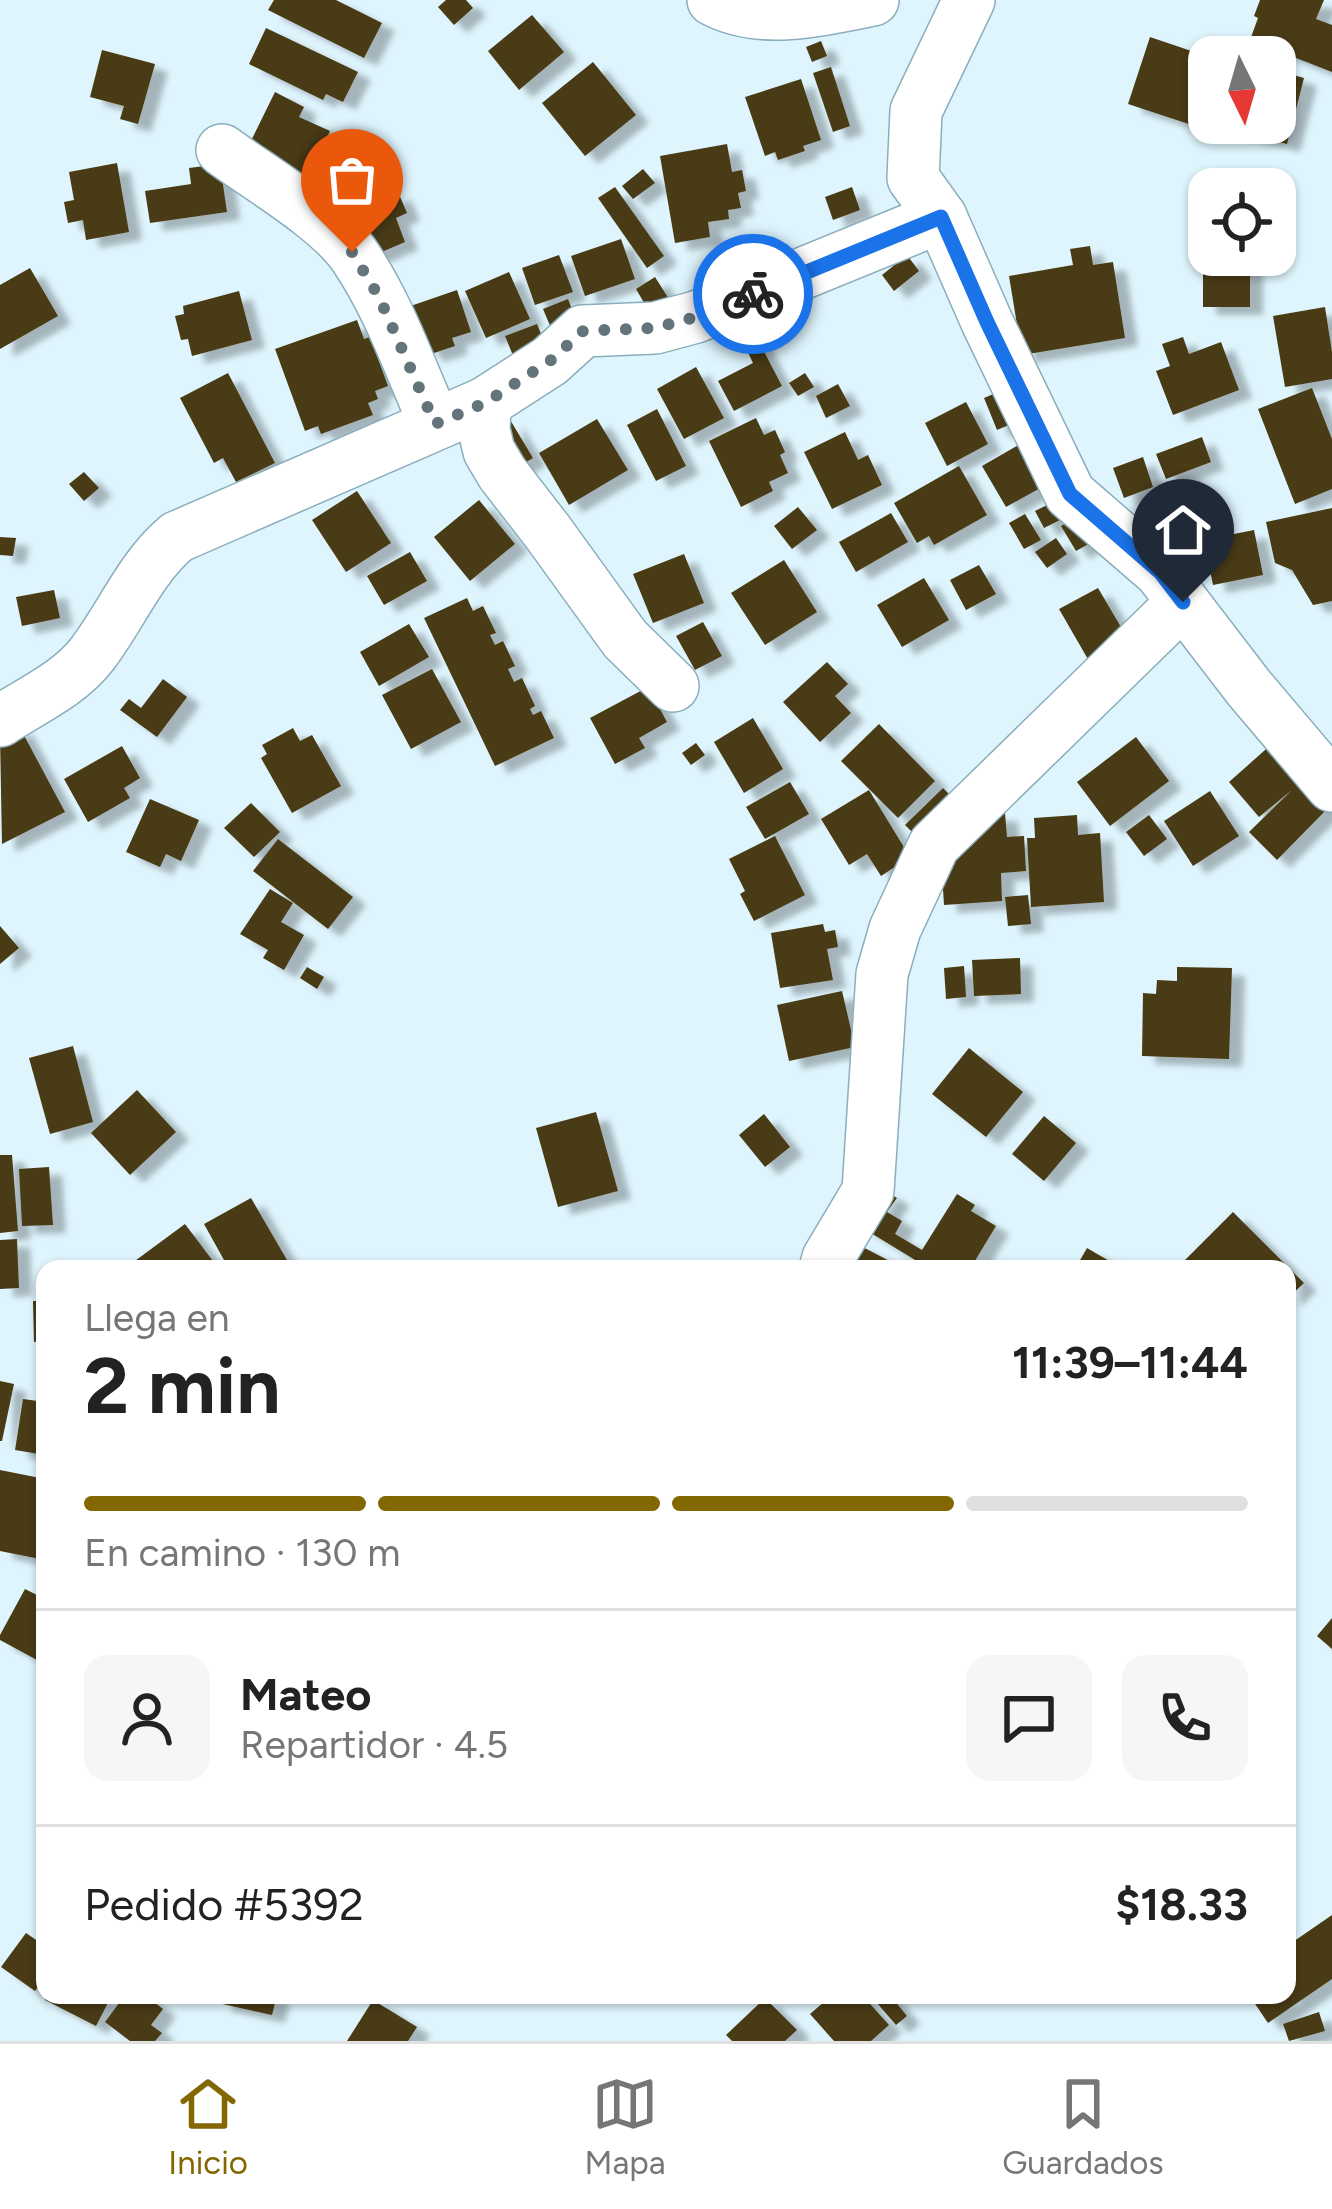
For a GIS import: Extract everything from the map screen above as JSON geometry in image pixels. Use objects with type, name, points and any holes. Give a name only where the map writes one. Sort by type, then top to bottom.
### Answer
[{"type":"street","points":[[713,0],[756,12],[800,14],[873,0]]},
{"type":"street","points":[[969,0],[916,111],[913,178],[941,217],[1070,494],[1145,558],[1332,786]]},
{"type":"street","points":[[222,150],[320,222],[352,252],[379,297],[435,424]]},
{"type":"street","points":[[0,721],[76,672],[159,552],[177,537],[485,403],[550,361],[583,331],[655,328],[696,317],[941,217]]},
{"type":"street","points":[[485,403],[489,451],[502,473],[625,639],[673,686]]},
{"type":"street","points":[[828,1260],[868,1191],[882,974],[895,929],[934,845],[1183,602]]},
{"type":"building","points":[[274,0],[336,0],[382,23],[364,58],[268,10]]},
{"type":"building","points":[[446,0],[466,0],[473,8],[454,25],[438,7]]},
{"type":"building","points":[[1260,0],[1324,0],[1316,19],[1332,25],[1332,72],[1296,58],[1296,36],[1251,36],[1258,18],[1254,16]]},
{"type":"building","points":[[532,15],[564,52],[519,90],[488,51]]},
{"type":"building","points":[[266,28],[358,72],[343,102],[326,94],[323,100],[249,64]]},
{"type":"building","points":[[1150,37],[1188,50],[1188,124],[1128,104]]},
{"type":"building","points":[[821,41],[827,56],[812,62],[806,47]]},
{"type":"building","points":[[102,50],[155,64],[138,124],[120,119],[124,106],[90,97]]},
{"type":"building","points":[[593,62],[636,115],[585,156],[542,103]]},
{"type":"building","points":[[831,67],[850,126],[833,132],[813,73]]},
{"type":"building","points":[[1296,76],[1304,78],[1296,109]]},
{"type":"building","points":[[801,79],[821,140],[778,160],[775,152],[765,156],[745,97]]},
{"type":"building","points":[[275,92],[304,107],[299,117],[330,131],[306,182],[245,153]]},
{"type":"building","points":[[727,144],[732,172],[742,170],[746,191],[738,193],[741,208],[728,210],[729,219],[708,222],[710,237],[675,243],[660,156]]},
{"type":"building","points":[[117,163],[129,232],[86,240],[83,220],[68,223],[64,202],[74,200],[69,172]]},
{"type":"building","points":[[220,164],[227,212],[150,223],[145,191],[191,184],[189,168]]},
{"type":"building","points":[[643,169],[655,183],[633,199],[622,186]]},
{"type":"building","points":[[615,187],[664,256],[647,268],[598,198]]},
{"type":"building","points":[[852,187],[860,210],[833,220],[825,197]]},
{"type":"building","points":[[398,192],[407,213],[396,218],[405,242],[370,257],[352,210]]},
{"type":"building","points":[[621,239],[635,279],[585,296],[571,256]]},
{"type":"building","points":[[1090,246],[1093,265],[1113,262],[1125,338],[1022,355],[1009,276],[1073,265],[1070,249]]},
{"type":"building","points":[[559,255],[573,292],[535,305],[522,268]]},
{"type":"building","points":[[907,255],[919,271],[894,291],[882,275]]},
{"type":"building","points":[[30,268],[58,316],[0,349],[0,285]]},
{"type":"building","points":[[509,272],[530,319],[486,338],[465,291]]},
{"type":"building","points":[[1203,276],[1250,276],[1250,307],[1203,307]]},
{"type":"building","points":[[655,277],[674,307],[654,320],[636,289]]},
{"type":"building","points":[[457,290],[471,332],[452,338],[455,346],[431,354],[399,310]]},
{"type":"building","points":[[239,291],[252,340],[192,356],[188,339],[181,340],[175,316],[184,314],[183,306]]},
{"type":"building","points":[[568,299],[578,325],[554,335],[543,309]]},
{"type":"building","points":[[1325,307],[1332,379],[1285,387],[1273,316]]},
{"type":"building","points":[[357,320],[364,339],[370,337],[388,386],[375,391],[378,399],[368,403],[373,415],[321,434],[318,426],[305,431],[275,349]]},
{"type":"building","points":[[537,324],[546,346],[514,358],[505,336]]},
{"type":"building","points":[[1183,337],[1189,354],[1221,342],[1239,390],[1173,415],[1156,371],[1170,366],[1162,344]]},
{"type":"building","points":[[758,340],[782,386],[734,411],[718,381],[753,363],[745,346]]},
{"type":"building","points":[[696,367],[724,418],[684,439],[657,389]]},
{"type":"building","points":[[228,373],[275,463],[236,482],[223,458],[214,463],[180,398]]},
{"type":"building","points":[[805,373],[814,387],[798,396],[789,383]]},
{"type":"building","points":[[838,384],[850,406],[826,418],[816,396]]},
{"type":"building","points":[[1312,388],[1332,439],[1332,489],[1295,504],[1258,409]]},
{"type":"building","points":[[998,392],[1011,424],[997,430],[984,398]]},
{"type":"building","points":[[966,402],[988,444],[947,466],[925,423]]},
{"type":"building","points":[[657,409],[686,466],[656,481],[627,425]]},
{"type":"building","points":[[509,418],[533,458],[511,471]]},
{"type":"building","points":[[756,418],[764,435],[775,430],[788,473],[769,482],[773,491],[741,507],[709,441]]},
{"type":"building","points":[[597,419],[628,470],[569,505],[539,453]]},
{"type":"building","points":[[845,432],[858,460],[868,455],[882,485],[832,509],[804,452]]},
{"type":"building","points":[[1202,437],[1211,462],[1166,479],[1156,454]]},
{"type":"building","points":[[1020,444],[1044,486],[1006,507],[982,466]]},
{"type":"building","points":[[1143,457],[1153,487],[1124,498],[1113,468]]},
{"type":"building","points":[[959,466],[987,515],[934,545],[929,536],[917,543],[894,503]]},
{"type":"building","points":[[84,472],[99,488],[84,501],[69,484]]},
{"type":"building","points":[[357,491],[391,543],[346,572],[312,520]]},
{"type":"building","points":[[479,500],[515,544],[470,581],[434,537]]},
{"type":"building","points":[[1053,502],[1062,519],[1044,528],[1035,511]]},
{"type":"building","points":[[798,507],[817,530],[792,549],[774,526]]},
{"type":"building","points":[[1332,508],[1332,601],[1313,605],[1292,570],[1275,563],[1266,522]]},
{"type":"building","points":[[891,513],[908,542],[856,572],[839,542]]},
{"type":"building","points":[[1025,514],[1041,540],[1024,549],[1009,523]]},
{"type":"building","points":[[1079,516],[1094,541],[1076,551],[1061,526]]},
{"type":"building","points":[[1254,530],[1263,575],[1213,585],[1204,540]]},
{"type":"building","points":[[0,537],[16,538],[13,556],[0,555]]},
{"type":"building","points":[[1056,538],[1067,554],[1047,568],[1035,552]]},
{"type":"building","points":[[410,552],[427,581],[384,605],[367,576]]},
{"type":"building","points":[[684,554],[704,603],[653,623],[633,574]]},
{"type":"building","points":[[784,560],[817,612],[765,645],[731,593]]},
{"type":"building","points":[[979,565],[996,594],[966,610],[950,580]]},
{"type":"building","points":[[924,578],[949,620],[902,647],[877,605]]},
{"type":"building","points":[[1098,588],[1128,639],[1089,661],[1059,609]]},
{"type":"building","points":[[54,590],[60,618],[22,626],[16,597]]},
{"type":"building","points":[[467,598],[473,611],[483,606],[496,633],[490,635],[495,645],[503,641],[515,666],[508,669],[514,682],[522,678],[535,706],[530,709],[533,715],[541,711],[554,738],[495,766],[424,618]]},
{"type":"building","points":[[703,622],[722,656],[695,670],[676,636]]},
{"type":"building","points":[[409,624],[429,657],[379,686],[360,652]]},
{"type":"building","points":[[827,662],[848,684],[835,696],[851,713],[820,742],[783,702]]},
{"type":"building","points":[[432,669],[461,722],[411,749],[382,695]]},
{"type":"building","points":[[163,679],[187,697],[157,737],[120,710],[129,699],[141,708]]},
{"type":"building","points":[[648,687],[667,722],[639,738],[645,748],[615,764],[590,718]]},
{"type":"building","points":[[753,718],[783,769],[744,793],[714,742]]},
{"type":"building","points":[[879,724],[935,781],[898,818],[841,761]]},
{"type":"building","points":[[19,726],[65,812],[2,844],[0,736]]},
{"type":"building","points":[[293,728],[300,741],[312,735],[341,786],[292,813],[261,758],[267,754],[262,745]]},
{"type":"building","points":[[1282,735],[1327,809],[1277,860],[1249,832],[1292,790],[1259,817],[1229,782]]},
{"type":"building","points":[[1136,737],[1169,781],[1110,826],[1077,782]]},
{"type":"building","points":[[696,743],[705,755],[691,765],[682,753]]},
{"type":"building","points":[[122,746],[140,778],[124,788],[130,798],[88,822],[64,779]]},
{"type":"building","points":[[790,782],[809,814],[765,839],[746,807]]},
{"type":"building","points":[[943,788],[960,805],[922,842],[905,825]]},
{"type":"building","points":[[869,790],[910,857],[881,876],[867,854],[849,865],[821,819]]},
{"type":"building","points":[[1210,791],[1239,836],[1193,866],[1164,821]]},
{"type":"building","points":[[150,799],[199,820],[181,861],[166,854],[160,867],[126,852]]},
{"type":"building","points":[[251,803],[280,832],[254,857],[224,828]]},
{"type":"building","points":[[1005,813],[1007,837],[1024,836],[1026,871],[1001,873],[1002,901],[944,905],[940,842],[969,815]]},
{"type":"building","points":[[1077,815],[1078,835],[1100,833],[1104,902],[1031,907],[1027,838],[1035,838],[1034,818]]},
{"type":"building","points":[[1149,815],[1167,839],[1144,856],[1126,832]]},
{"type":"building","points":[[775,836],[805,895],[754,921],[729,859]]},
{"type":"building","points":[[278,839],[353,897],[328,929],[253,871]]},
{"type":"building","points":[[270,889],[293,903],[281,922],[304,935],[284,970],[263,958],[268,950],[240,934]]},
{"type":"building","points":[[1028,895],[1031,924],[1008,926],[1005,897]]},
{"type":"building","points":[[823,924],[825,932],[835,930],[838,947],[827,949],[833,980],[780,988],[771,933]]},
{"type":"building","points":[[0,926],[19,948],[0,964]]},
{"type":"building","points":[[1020,958],[1021,994],[974,996],[972,960]]},
{"type":"building","points":[[964,966],[966,997],[946,999],[944,968]]},
{"type":"building","points":[[307,967],[324,977],[317,989],[300,978]]},
{"type":"building","points":[[1177,967],[1232,968],[1229,1059],[1142,1056],[1143,993],[1156,994],[1157,980],[1177,981]]},
{"type":"building","points":[[842,991],[855,1047],[789,1061],[777,1005]]},
{"type":"building","points":[[73,1046],[93,1122],[50,1134],[29,1058]]},
{"type":"building","points":[[969,1048],[1023,1092],[986,1137],[932,1094]]},
{"type":"building","points":[[137,1090],[176,1132],[130,1175],[91,1133]]},
{"type":"building","points":[[596,1112],[618,1191],[558,1207],[536,1128]]},
{"type":"building","points":[[764,1114],[790,1147],[765,1167],[739,1135]]},
{"type":"building","points":[[1044,1116],[1076,1143],[1044,1181],[1012,1154]]},
{"type":"building","points":[[0,1155],[12,1155],[18,1231],[0,1233]]},
{"type":"building","points":[[49,1167],[53,1225],[22,1226],[19,1169]]},
{"type":"building","points":[[884,1190],[897,1198],[887,1212],[902,1221],[895,1234],[922,1250],[957,1194],[975,1205],[971,1211],[996,1226],[975,1260],[915,1260],[861,1227]]},
{"type":"building","points":[[251,1198],[287,1260],[224,1260],[204,1224]]},
{"type":"building","points":[[1233,1212],[1281,1260],[1185,1260]]},
{"type":"building","points":[[185,1224],[212,1260],[136,1260]]},
{"type":"building","points":[[17,1239],[19,1288],[0,1289],[0,1240]]},
{"type":"building","points":[[855,1243],[888,1260],[846,1260]]},
{"type":"building","points":[[1087,1248],[1108,1260],[1080,1260]]},
{"type":"building","points":[[33,1301],[36,1301],[36,1342]]},
{"type":"building","points":[[0,1381],[14,1384],[2,1441],[0,1441]]},
{"type":"building","points":[[23,1399],[36,1401],[36,1454],[15,1450]]},
{"type":"building","points":[[0,1470],[36,1477],[36,1558],[0,1551]]},
{"type":"building","points":[[25,1589],[36,1594],[36,1659],[0,1640]]},
{"type":"building","points":[[1332,1618],[1332,1649],[1317,1636]]},
{"type":"building","points":[[1332,1915],[1332,1979],[1296,2004],[1296,1940]]},
{"type":"building","points":[[26,1933],[36,1940],[35,1991],[1,1967]]},
{"type":"building","points":[[53,2004],[107,2004],[96,2026]]},
{"type":"building","points":[[118,2004],[157,2004],[163,2009],[151,2025],[162,2033],[155,2041],[130,2041],[105,2022]]},
{"type":"building","points":[[222,2004],[275,2004],[272,2015]]},
{"type":"building","points":[[370,2004],[380,2004],[417,2027],[408,2041],[347,2041]]},
{"type":"building","points":[[759,2004],[771,2004],[797,2030],[785,2041],[732,2041],[726,2035]]},
{"type":"building","points":[[822,2004],[870,2004],[889,2025],[871,2041],[834,2041],[810,2014]]},
{"type":"building","points":[[878,2004],[897,2004],[907,2016],[896,2025]]},
{"type":"building","points":[[1255,2004],[1296,2004],[1268,2023]]},
{"type":"building","points":[[1319,2012],[1325,2031],[1289,2041],[1283,2024]]},
{"type":"way so far","points":[[352,252],[379,297],[435,424],[485,403],[550,361],[583,331],[655,328],[753,294]]},
{"type":"route","points":[[753,294],[941,217],[1070,494],[1160,572],[1183,602]]}]
